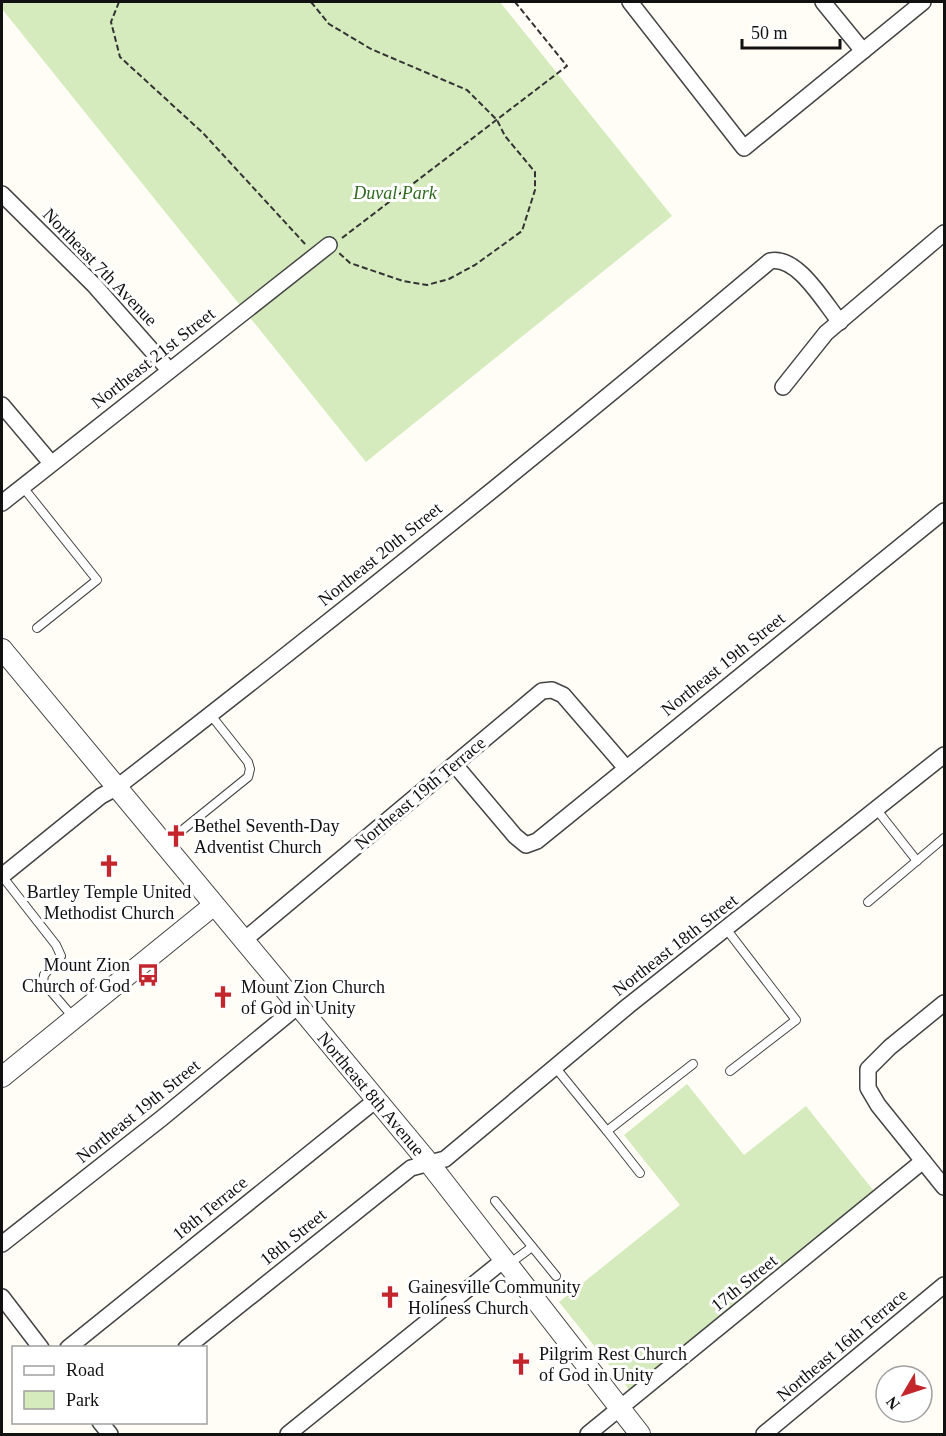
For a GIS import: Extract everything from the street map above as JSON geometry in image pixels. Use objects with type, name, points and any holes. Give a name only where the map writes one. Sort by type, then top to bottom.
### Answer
[{"type":"street","points":[[630,2],[744,148],[923,2]]},
{"type":"street","points":[[823,2],[863,51]]},
{"type":"street","name":"Northeast 7th Avenue","points":[[2,194],[94,285],[169,370]]},
{"type":"street","points":[[783,387],[826,333],[945,233]]},
{"type":"street","name":"Northeast 21st Street","points":[[2,503],[330,245]]},
{"type":"street","name":"Northeast 20th Street","points":[[3,871],[101,796],[116,788],[210,714],[640,370],[770,261],[780,259],[795,266],[840,322]]},
{"type":"street","points":[[2,405],[51,463]]},
{"type":"street","name":"Northeast 19th Street","points":[[455,765],[526,845],[537,841],[945,512]]},
{"type":"street","name":"Northeast 8th Avenue","points":[[2,649],[429,1163],[640,1434]]},
{"type":"street","name":"Northeast 19th Terrace","points":[[243,941],[542,691],[552,690],[563,695],[626,768]]},
{"type":"street","name":"Northeast 18th Street","points":[[429,1163],[445,1159],[555,1067],[945,755]]},
{"type":"street","points":[[2,1077],[213,905]]},
{"type":"street","points":[[945,1003],[890,1047],[868,1069],[868,1088],[878,1105],[945,1187]]},
{"type":"street","name":"Northeast 19th Street","points":[[2,1244],[162,1118],[298,1006]]},
{"type":"street","name":"18th Terrace","points":[[69,1346],[376,1100]]},
{"type":"street","name":"17th Street","points":[[588,1434],[923,1161]]},
{"type":"street","name":"18th Street","points":[[187,1346],[411,1168],[429,1163]]},
{"type":"street","points":[[288,1434],[507,1262]]},
{"type":"street","name":"Northeast 16th Terrace","points":[[764,1434],[945,1285]]},
{"type":"street","points":[[2,1297],[40,1346]]},
{"type":"lane","points":[[22,486],[97,580],[38,628]]},
{"type":"lane","points":[[164,845],[248,777],[250,769],[248,762],[210,714]]},
{"type":"lane","points":[[877,810],[917,861]]},
{"type":"lane","points":[[868,902],[945,838]]},
{"type":"lane","points":[[3,871],[56,945],[61,956],[44,975],[43,982],[74,1018]]},
{"type":"lane","points":[[727,930],[796,1020],[730,1071]]},
{"type":"lane","points":[[607,1131],[693,1064]]},
{"type":"lane","points":[[555,1067],[640,1173]]},
{"type":"lane","points":[[495,1201],[555,1276]]},
{"type":"lane","points":[[507,1262],[532,1246]]},
{"type":"path","points":[[119,2],[111,22],[120,57],[203,133],[316,255]]},
{"type":"path","points":[[311,2],[329,24],[372,49],[467,90],[496,120],[504,136],[535,172],[535,190],[522,231],[475,265],[449,279],[427,285],[370,271],[350,263],[330,245],[496,120],[567,66],[515,2]]},
{"type":"green space","name":"Duval Park","points":[[2,2],[500,2],[672,216],[366,462],[2,9]]},
{"type":"green space","points":[[687,1084],[744,1155],[806,1106],[877,1195],[631,1392],[559,1302],[680,1205],[624,1135]]},
{"type":"place","name":"Bethel Seventh-Day Adventist Church","points":[[176,836]]},
{"type":"place","name":"Bartley Temple United Methodist Church","points":[[109,866]]},
{"type":"place","name":"Mount Zion Church of God","points":[[148,975]]},
{"type":"place","name":"Mount Zion Church of God in Unity","points":[[223,997]]},
{"type":"place","name":"Gainesville Community Holiness Church","points":[[390,1297]]},
{"type":"place","name":"Pilgrim Rest Church of God in Unity","points":[[521,1364]]}]
